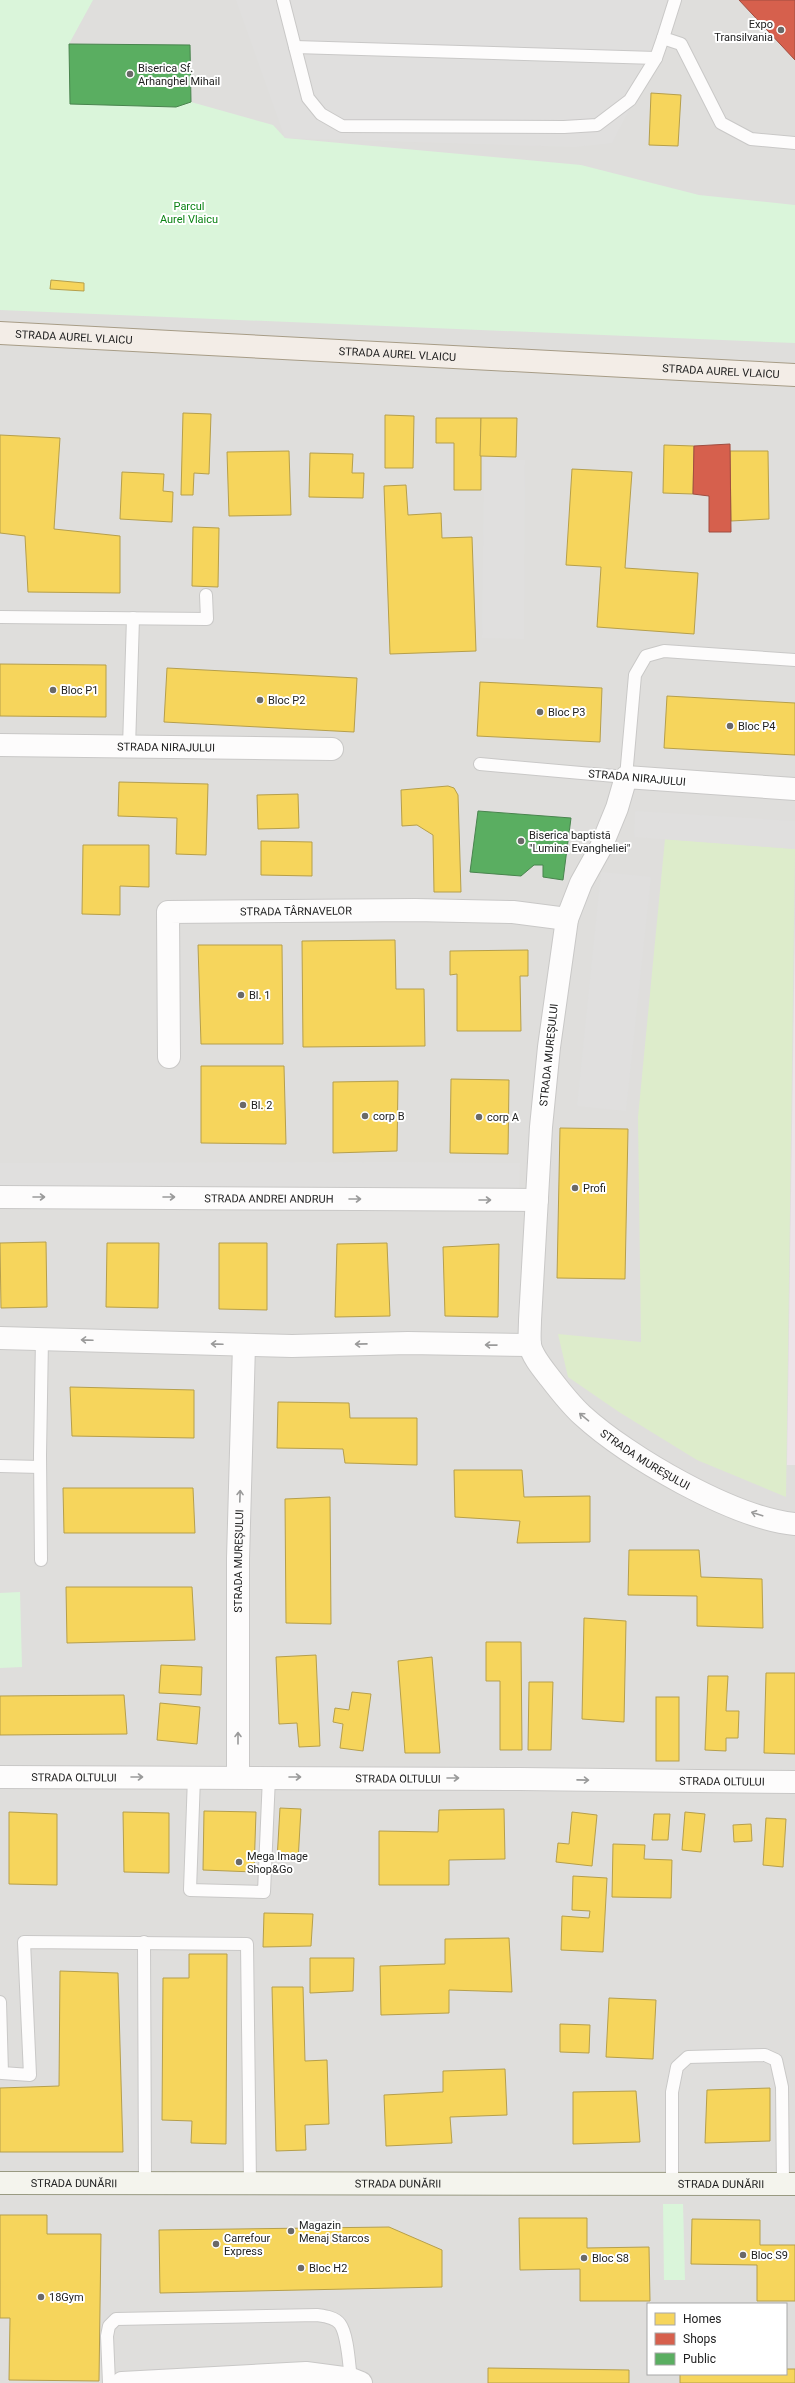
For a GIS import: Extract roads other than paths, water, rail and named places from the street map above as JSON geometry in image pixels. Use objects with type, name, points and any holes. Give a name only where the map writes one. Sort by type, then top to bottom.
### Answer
[{"type":"main road","name":"STRADA AUREL VLAICU","points":[[0,333],[795,375]]},
{"type":"street","name":"STRADA NIRAJULUI","points":[[0,745],[332,749]]},
{"type":"street","name":"STRADA NIRAJULUI","points":[[626,777],[795,790]]},
{"type":"street","name":"STRADA MUREȘULUI","points":[[626,777],[614,815],[601,847],[581,883],[567,918],[549,1047],[541,1127],[530,1345],[542,1368],[560,1392],[581,1414],[608,1436],[662,1471],[720,1502],[782,1522],[795,1524]]},
{"type":"street","name":"STRADA TÂRNAVELOR","points":[[169,1057],[168,912],[415,910],[513,912],[567,918]]},
{"type":"street","name":"STRADA ANDREI ANDRUH","points":[[0,1197],[537,1200]]},
{"type":"street","points":[[0,1338],[244,1345],[530,1345]]},
{"type":"street","name":"STRADA MUREȘULUI","points":[[238,1777],[238,1559],[244,1345]]},
{"type":"street","name":"STRADA OLTULUI","points":[[0,1777],[268,1777],[795,1782]]},
{"type":"street","name":"STRADA DUNĂRII","points":[[0,2183],[789,2184]]},
{"type":"street","points":[[122,2383],[306,2373],[356,2381]]},
{"type":"lane","points":[[283,0],[308,98],[321,114],[342,126],[564,127],[597,125],[630,100],[656,58],[675,0]]},
{"type":"lane","points":[[663,38],[681,44],[721,123],[751,139],[795,143]]},
{"type":"lane","points":[[295,48],[656,58]]},
{"type":"lane","points":[[0,617],[207,619],[206,595]]},
{"type":"lane","points":[[129,747],[133,618]]},
{"type":"lane","points":[[626,777],[635,675],[646,656],[664,651],[795,660]]},
{"type":"lane","name":"STRADA NIRAJULUI","points":[[480,764],[626,777]]},
{"type":"lane","points":[[41,1560],[40,1468],[42,1339]]},
{"type":"lane","points":[[0,1466],[40,1468]]},
{"type":"lane","points":[[194,1777],[190,1890],[264,1892],[268,1777]]},
{"type":"lane","points":[[0,2002],[2,2073],[30,2075],[24,1942],[247,1944],[250,2184]]},
{"type":"lane","points":[[144,1942],[145,2183]]},
{"type":"lane","points":[[672,2184],[672,2092],[677,2067],[688,2057],[765,2055],[776,2060],[782,2087],[789,2184]]},
{"type":"lane","points":[[109,2383],[107,2336],[109,2326],[116,2319],[310,2315],[332,2318],[340,2324],[356,2381]]},
{"type":"place","name":"Expo Transilvania","points":[[781,30]]},
{"type":"place","name":"Biserica Sf. Arhanghel Mihail","points":[[130,74]]},
{"type":"place","name":"Bloc P1","points":[[53,690]]},
{"type":"place","name":"Bloc P2","points":[[260,700]]},
{"type":"place","name":"Bloc P3","points":[[540,712]]},
{"type":"place","name":"Bloc P4","points":[[730,726]]},
{"type":"place","name":"Biserica baptistă \"Lumina Evangheliei\"","points":[[521,841]]},
{"type":"place","name":"Bl. 1","points":[[241,995]]},
{"type":"place","name":"Bl. 2","points":[[243,1105]]},
{"type":"place","name":"corp B","points":[[365,1116]]},
{"type":"place","name":"corp A","points":[[479,1117]]},
{"type":"place","name":"Profi","points":[[575,1188]]},
{"type":"place","name":"Mega Image Shop&Go","points":[[239,1862]]},
{"type":"place","name":"Magazin Menaj Starcos","points":[[291,2231]]},
{"type":"place","name":"Carrefour Express","points":[[216,2244]]},
{"type":"place","name":"Bloc S9","points":[[743,2255]]},
{"type":"place","name":"Bloc S8","points":[[584,2258]]},
{"type":"place","name":"Bloc H2","points":[[301,2268]]},
{"type":"place","name":"18Gym","points":[[41,2297]]},
{"type":"park label","name":"Parcul Aurel Vlaicu","points":[[189,212]]}]
